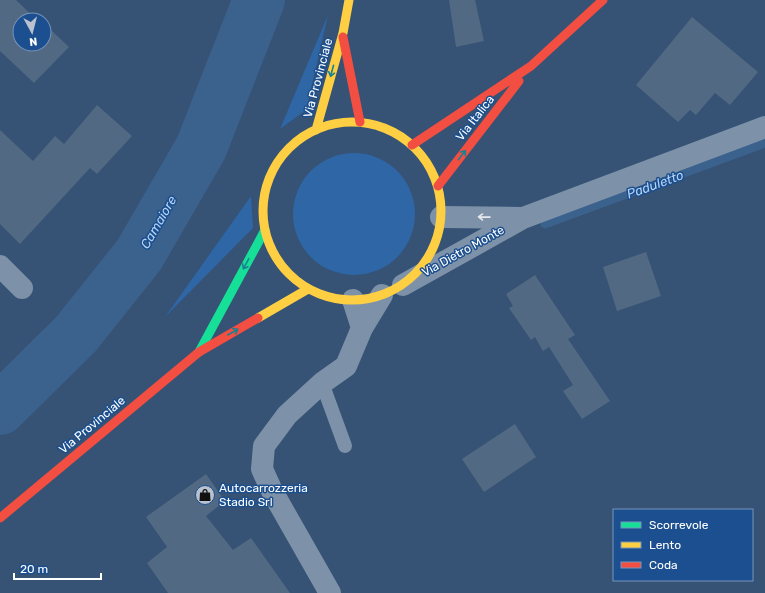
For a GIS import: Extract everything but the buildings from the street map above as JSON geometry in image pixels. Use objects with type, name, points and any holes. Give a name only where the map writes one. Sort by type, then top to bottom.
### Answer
[{"type":"main road","name":"Via Provinciale","points":[[316,130],[342,33],[349,0]]},
{"type":"main road","name":"Via Italica","points":[[412,145],[531,66],[603,0]]},
{"type":"main road","name":"Via Provinciale","points":[[342,33],[360,122]]},
{"type":"main road","name":"Via Italica","points":[[438,186],[531,66]]},
{"type":"main road","name":"Via Provinciale","points":[[360,122],[388,129],[412,145],[428,163],[438,186],[442,217],[438,236],[430,255],[418,271],[402,285],[382,295],[353,300],[330,297],[308,289],[288,273],[273,253],[265,230],[263,199],[272,170],[291,146],[316,130],[338,123],[360,122]]},
{"type":"main road","name":"Via Provinciale","points":[[199,352],[265,230]]},
{"type":"main road","name":"Via Provinciale","points":[[0,518],[199,352],[308,289]]},
{"type":"street","name":"Via Dietro Monte","points":[[402,285],[523,218],[765,128]]},
{"type":"street","name":"Via Dietro Monte","points":[[442,217],[523,218]]},
{"type":"street","points":[[0,266],[22,288]]},
{"type":"street","points":[[330,593],[272,491],[262,469],[264,446],[287,415],[322,382],[346,366],[362,328],[382,295]]},
{"type":"street","points":[[353,300],[362,328]]},
{"type":"lane","points":[[322,382],[345,446]]},
{"type":"shaded area","points":[[328,15],[306,110],[280,129]]},
{"type":"shaded area","points":[[354,153],[366,154],[377,158],[388,163],[397,171],[405,180],[410,191],[414,202],[414,226],[410,237],[405,248],[397,257],[388,265],[377,270],[366,274],[354,275],[342,274],[331,270],[320,265],[311,257],[303,248],[298,237],[294,226],[293,214],[294,202],[298,191],[303,180],[311,171],[320,163],[331,158],[342,154]]},
{"type":"shaded area","points":[[251,196],[253,228],[165,317]]},
{"type":"waterway","name":"Camaiore","points":[[0,409],[76,334],[139,255],[201,148],[259,0]]},
{"type":"waterway","name":"Paduletto","points":[[545,224],[765,143]]},
{"type":"traffic: fast","points":[[199,352],[265,230]]},
{"type":"traffic: slow","points":[[316,130],[343,33],[349,0]]},
{"type":"traffic: slow","points":[[352,122],[369,124],[386,129],[401,137],[415,148],[426,162],[434,177],[439,194],[441,211],[439,228],[434,245],[426,260],[415,274],[401,285],[386,293],[369,298],[352,300],[335,298],[318,293],[303,285],[289,274],[278,260],[270,245],[265,228],[263,211],[265,194],[270,177],[278,162],[289,148],[303,137],[318,129],[335,124],[352,122]]},
{"type":"traffic: slow","points":[[258,318],[308,289]]},
{"type":"traffic: jam","points":[[412,145],[531,66],[603,0]]},
{"type":"traffic: jam","points":[[343,37],[360,122]]},
{"type":"traffic: jam","points":[[438,186],[519,81]]},
{"type":"traffic: jam","points":[[0,518],[199,352],[258,318]]},
{"type":"place","name":"Autocarrozzeria Stadio Srl","points":[[205,495]]}]
